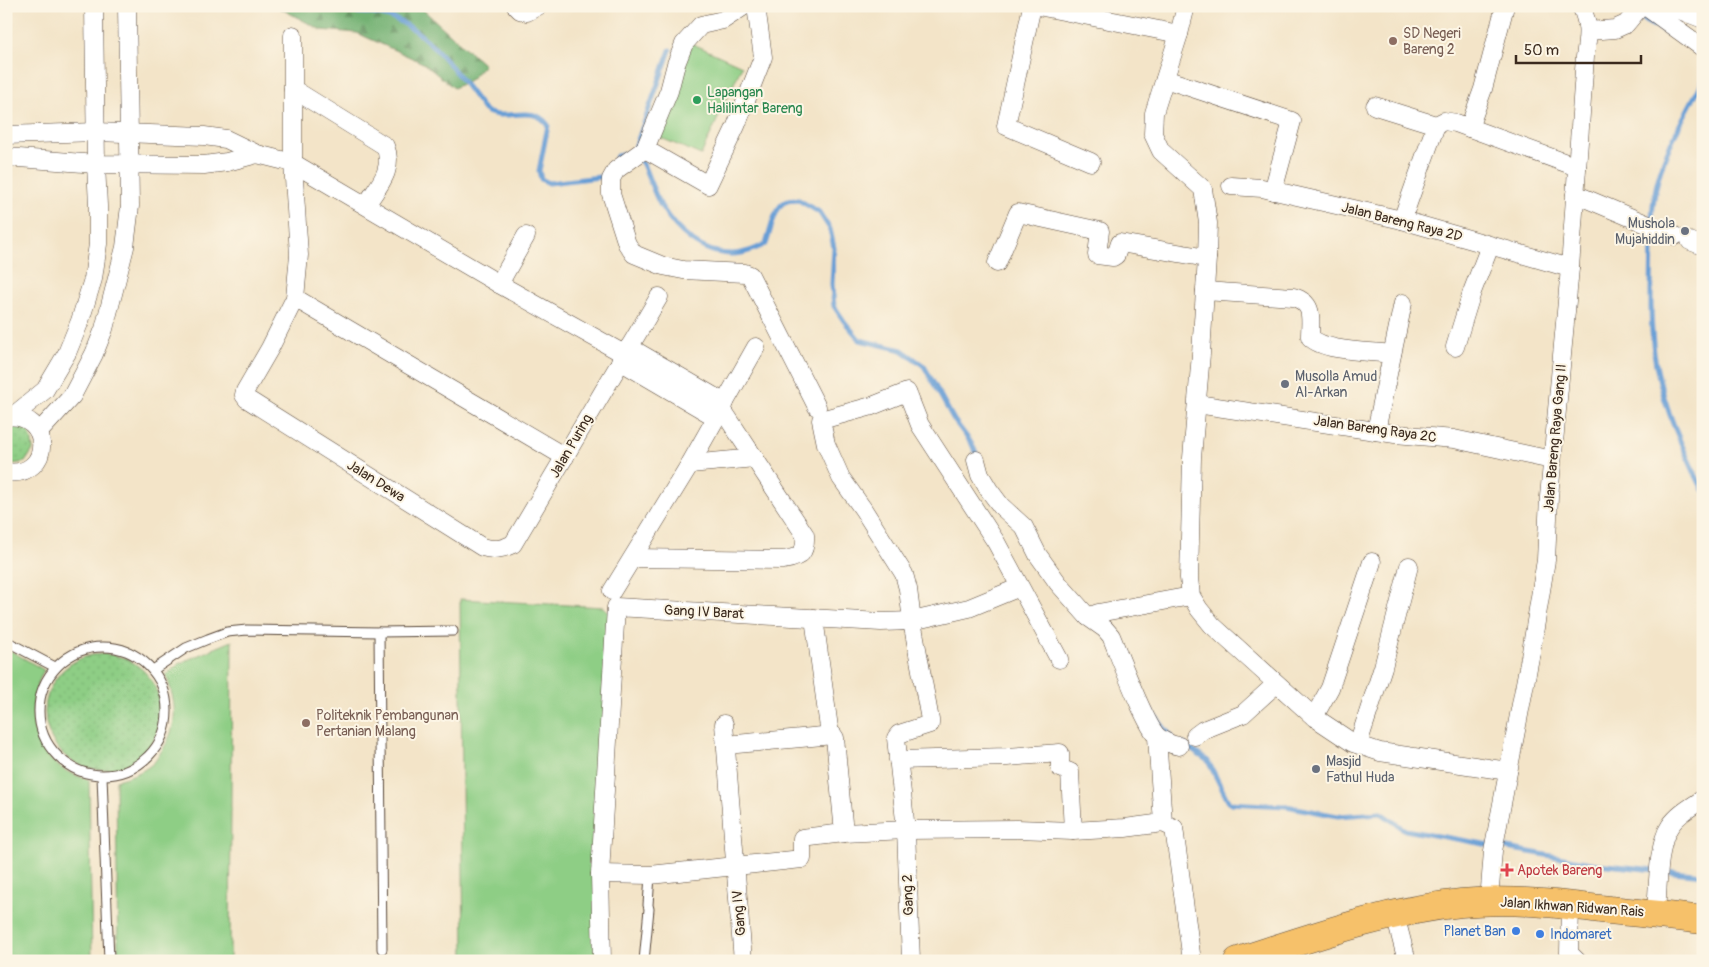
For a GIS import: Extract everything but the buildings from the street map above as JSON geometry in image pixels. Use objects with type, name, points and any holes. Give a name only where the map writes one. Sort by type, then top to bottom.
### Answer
[{"type":"main road","name":"Jalan Ikhwan Ridwan Rais","points":[[1238,961],[1267,956],[1338,930],[1396,915],[1448,905],[1490,901],[1570,905],[1703,920]]},
{"type":"street","points":[[10,417],[45,390],[67,353],[80,321],[93,279],[98,244],[94,6]]},
{"type":"street","points":[[39,432],[72,396],[94,354],[104,329],[125,247],[130,206],[127,6]]},
{"type":"street","points":[[516,6],[520,10],[527,12],[538,6]]},
{"type":"street","points":[[720,6],[684,44],[676,64],[669,91],[645,149],[616,170],[611,179],[611,194],[627,244],[634,254],[663,266],[683,270],[745,273],[750,276],[817,406]]},
{"type":"street","points":[[701,24],[723,20],[744,6]]},
{"type":"street","points":[[645,149],[708,185],[736,126],[763,57],[756,6]]},
{"type":"street","points":[[1032,6],[1006,126],[1091,162]]},
{"type":"street","points":[[1040,6],[1179,34]]},
{"type":"street","points":[[1186,6],[1154,113],[1153,134],[1161,151],[1203,189],[1208,223],[1205,291],[1192,458],[1189,578],[1191,596],[1198,609],[1212,625],[1276,684],[1314,717],[1358,744],[1380,752],[1508,770]]},
{"type":"street","points":[[1469,128],[1483,89],[1504,6]]},
{"type":"street","points":[[1581,6],[1587,19],[1588,31],[1615,29],[1626,24],[1639,10],[1703,48]]},
{"type":"street","points":[[1669,6],[1703,18]]},
{"type":"street","name":"Jalan Bareng Raya Gang II","points":[[1490,901],[1494,846],[1531,652],[1546,560],[1552,460],[1570,268],[1588,31]]},
{"type":"street","points":[[293,36],[293,163],[299,255],[295,298],[565,457]]},
{"type":"street","points":[[1165,79],[1292,121],[1274,191]]},
{"type":"street","points":[[293,89],[385,146],[388,153],[389,168],[366,205]]},
{"type":"street","points":[[1375,106],[1436,125]]},
{"type":"street","points":[[1402,220],[1436,125],[1444,121],[1469,128],[1577,167]]},
{"type":"street","points":[[6,135],[129,132],[212,137],[226,139],[257,154],[293,163],[499,284],[721,410],[756,458],[805,535],[806,545],[801,554],[793,559],[633,558]]},
{"type":"street","points":[[6,157],[96,164],[204,165],[227,162],[257,154]]},
{"type":"street","name":"Jalan Bareng Raya 2D","points":[[1231,186],[1274,191],[1402,220],[1570,268]]},
{"type":"street","points":[[1575,194],[1682,238]]},
{"type":"street","points":[[997,263],[1018,213],[1100,231],[1097,254],[1114,257],[1120,243],[1207,258]]},
{"type":"street","points":[[499,284],[526,236]]},
{"type":"street","points":[[1455,347],[1472,292],[1490,246]]},
{"type":"street","points":[[1205,291],[1293,297],[1302,300],[1311,312],[1310,337],[1314,341],[1333,347],[1392,354]]},
{"type":"street","name":"Jalan Puring","points":[[513,544],[659,297]]},
{"type":"street","name":"Jalan Dewa","points":[[295,298],[244,395],[247,399],[482,547],[496,550],[513,544]]},
{"type":"street","points":[[1376,431],[1403,303]]},
{"type":"street","points":[[80,321],[104,329]]},
{"type":"street","points":[[612,591],[690,464],[756,347]]},
{"type":"street","points":[[906,830],[897,736],[930,724],[908,589],[904,574],[841,478],[826,444],[821,420],[872,406],[907,392],[920,426],[996,542],[1059,659]]},
{"type":"street","name":"Jalan Bareng Raya 2C","points":[[1197,404],[1376,431],[1454,439],[1552,460]]},
{"type":"street","points":[[6,472],[21,472],[34,464],[42,450],[39,432],[33,423],[24,418],[10,417]]},
{"type":"street","points":[[690,464],[756,458]]},
{"type":"street","points":[[976,460],[980,476],[989,490],[1001,506],[1024,527],[1038,555],[1058,583],[1092,615],[1110,636],[1148,722],[1157,736],[1169,744],[1180,746]]},
{"type":"street","points":[[1314,717],[1330,688],[1372,562]]},
{"type":"street","points":[[1358,744],[1383,668],[1409,566]]},
{"type":"street","name":"Gang IV Barat","points":[[602,961],[600,874],[616,607],[882,622],[912,621],[970,608],[1020,587]]},
{"type":"street","points":[[1092,615],[1191,596]]},
{"type":"street","points":[[814,618],[830,735]]},
{"type":"street","points":[[1195,736],[1203,730],[1243,714],[1276,684]]},
{"type":"street","name":"Gang IV","points":[[724,724],[743,961]]},
{"type":"street","points":[[726,745],[830,735],[835,738],[844,833]]},
{"type":"street","points":[[1157,736],[1163,823]]},
{"type":"street","points":[[898,760],[1006,757],[1060,753],[1060,768],[1070,772],[1072,831]]},
{"type":"street","points":[[1656,914],[1659,871],[1665,835],[1670,825],[1681,814],[1703,799]]},
{"type":"street","points":[[600,874],[650,875],[802,859],[802,838],[844,833],[906,830],[1017,829],[1072,831],[1125,828],[1163,823],[1174,828],[1192,961]]},
{"type":"street","name":"Gang 2","points":[[906,830],[911,961]]},
{"type":"street","points":[[1570,905],[1569,953],[1577,961]]},
{"type":"street","points":[[1396,915],[1407,961]]},
{"type":"lane","points":[[153,670],[186,648],[227,632],[247,630],[453,631]]},
{"type":"lane","points":[[379,632],[382,949]]},
{"type":"lane","points":[[6,641],[55,667]]},
{"type":"lane","points":[[94,647],[116,648],[136,656],[153,670],[164,689],[168,710],[166,731],[156,749],[141,764],[123,773],[102,776],[82,773],[63,763],[49,748],[40,729],[38,707],[43,686],[55,667],[73,654],[94,647]]},
{"type":"lane","points":[[1180,746],[1195,736]]},
{"type":"lane","points":[[102,776],[109,961]]},
{"type":"lane","points":[[644,961],[650,875]]},
{"type":"green space","points":[[276,6],[419,6],[484,65],[471,79],[454,88],[423,63],[357,33],[321,30]]},
{"type":"green space","name":"Lapangan Halilintar Bareng","points":[[691,43],[742,66],[701,155],[654,135]]},
{"type":"green space","points":[[15,424],[29,434],[33,450],[25,462],[6,465],[6,425]]},
{"type":"green space","points":[[460,599],[604,607],[612,615],[598,961],[464,961]]},
{"type":"green space","points":[[232,641],[230,961],[118,961],[116,780],[130,776],[153,764],[168,740],[174,722],[174,704],[166,675],[180,663]]},
{"type":"green space","points":[[6,648],[44,670],[38,682],[33,708],[35,733],[40,745],[47,755],[61,768],[89,780],[92,961],[6,961]]},
{"type":"green space","points":[[103,654],[125,659],[144,671],[156,690],[161,712],[156,734],[144,753],[125,765],[103,770],[81,765],[62,753],[50,734],[45,712],[50,690],[62,671],[81,659]]},
{"type":"waterway","points":[[318,6],[333,10],[382,15],[398,21],[413,29],[440,53],[484,110],[492,114],[526,114],[541,118],[548,125],[539,171],[541,179],[549,183],[608,176]]},
{"type":"waterway","points":[[1628,6],[1645,21],[1671,35]]},
{"type":"waterway","points":[[634,151],[670,50]]},
{"type":"waterway","points":[[1652,223],[1657,185],[1668,149],[1703,81]]},
{"type":"waterway","points":[[613,165],[617,156],[630,153]]},
{"type":"waterway","points":[[638,158],[643,164],[658,201],[667,216],[682,233],[700,246],[710,250],[736,254],[766,244],[778,209],[787,201],[797,199],[819,212],[830,229],[834,248],[832,284],[834,306],[860,340],[902,350],[924,366],[954,420],[972,444],[977,456]]},
{"type":"waterway","points":[[1652,231],[1651,315],[1656,365],[1664,398],[1675,429],[1703,490]]},
{"type":"waterway","points":[[1149,708],[1173,739]]},
{"type":"waterway","points":[[1183,744],[1208,761],[1229,803],[1286,806],[1338,816],[1381,813],[1405,830],[1597,864],[1703,875]]},
{"type":"place","name":"SD Negeri Bareng 2","points":[[1393,41]]},
{"type":"place","name":"Lapangan Halilintar Bareng","points":[[697,100]]},
{"type":"place","name":"Mushola Mujahiddin","points":[[1685,231]]},
{"type":"place","name":"Musolla Amud Al-Arkan","points":[[1285,384]]},
{"type":"place","name":"Politeknik Pembangunan Pertanian Malang","points":[[306,723]]},
{"type":"place","name":"Masjid Fathul Huda","points":[[1316,769]]},
{"type":"place","name":"Apotek Bareng","points":[[1507,870]]},
{"type":"place","name":"Planet Ban","points":[[1516,931]]},
{"type":"place","name":"Indomaret","points":[[1540,934]]}]
